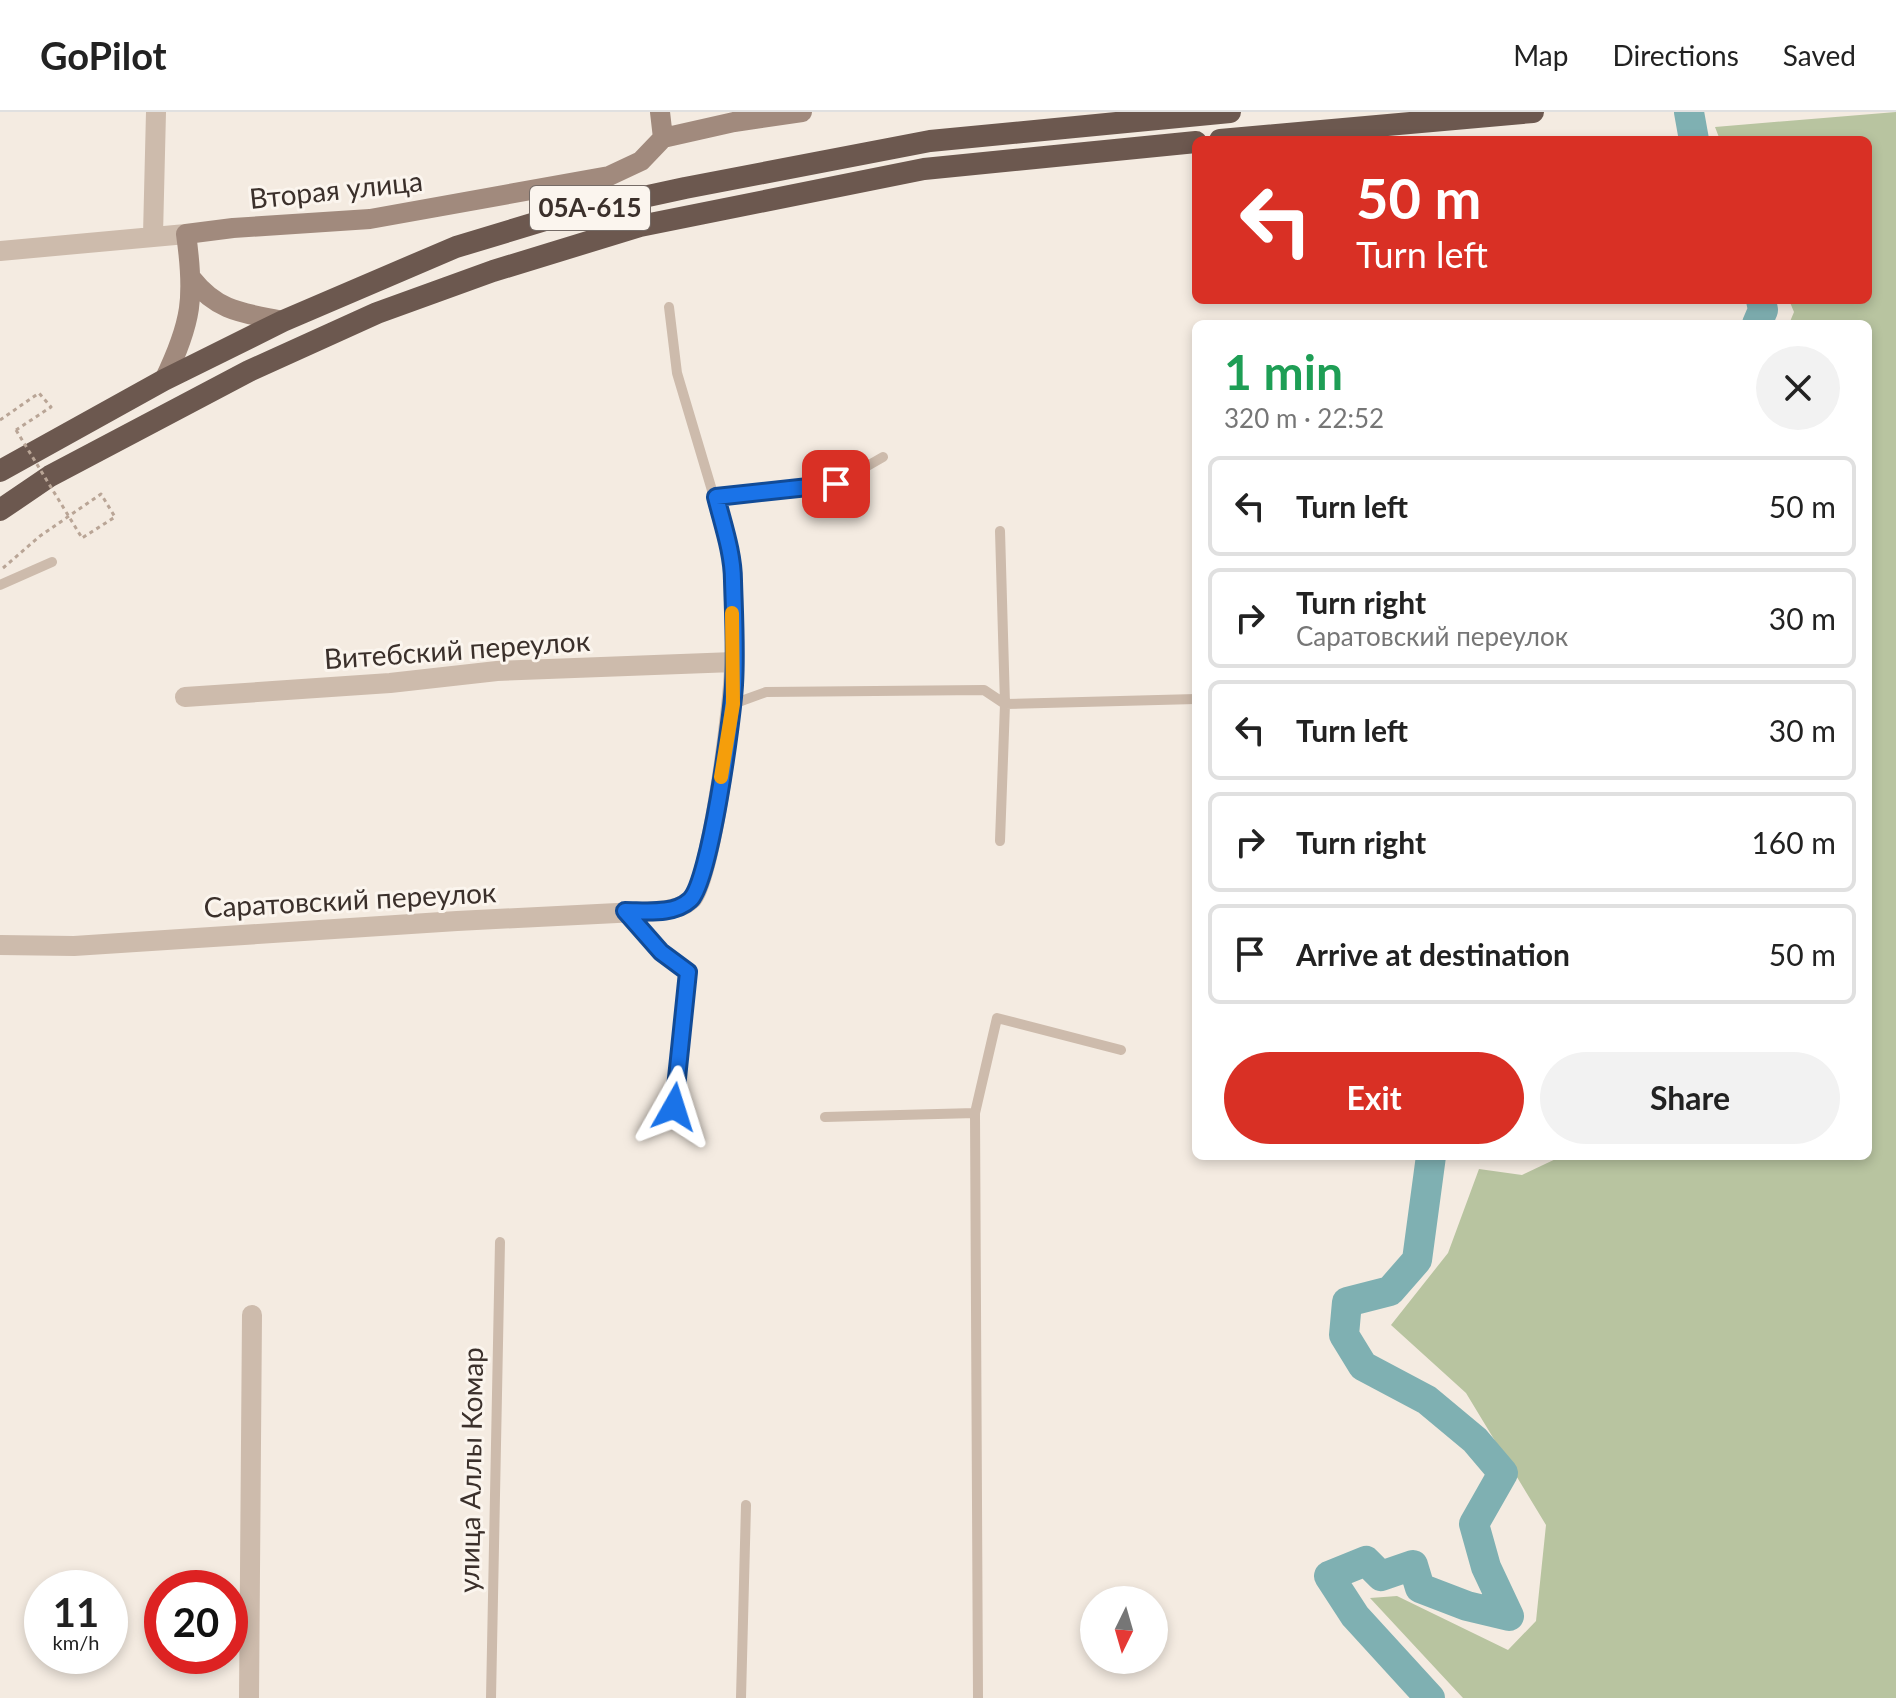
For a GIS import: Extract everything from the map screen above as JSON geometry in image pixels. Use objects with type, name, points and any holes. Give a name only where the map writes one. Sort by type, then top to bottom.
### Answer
[{"type":"highway","name":"05А-615","points":[[0,471],[164,380],[283,321],[456,247],[580,211],[930,141],[1230,112]]},
{"type":"highway","points":[[1265,136],[1533,112]]},
{"type":"highway","name":"05А-615","points":[[1,510],[50,476],[249,371],[377,313],[493,271],[640,226],[924,169],[1192,142]]},
{"type":"main road","points":[[660,112],[663,138],[734,122],[802,112]]},
{"type":"main road","name":"Вторая улица","points":[[186,234],[370,219],[609,176],[641,161],[663,138]]},
{"type":"main road","points":[[164,380],[186,329],[192,279],[186,234]]},
{"type":"main road","points":[[192,279],[211,300],[224,308],[283,321]]},
{"type":"street","points":[[153,235],[156,112]]},
{"type":"street","name":"Вторая улица","points":[[0,251],[186,234]]},
{"type":"street","points":[[733,704],[734,662]]},
{"type":"street","name":"Витебский переулок","points":[[185,697],[390,683],[497,671],[734,662]]},
{"type":"street","name":"Саратовский переулок","points":[[0,945],[74,946],[669,910],[681,906],[697,892],[707,858],[733,704]]},
{"type":"street","points":[[249,1698],[252,1315]]},
{"type":"lane","points":[[669,307],[677,373],[728,544],[733,579],[734,662]]},
{"type":"lane","points":[[716,497],[836,484],[883,457]]},
{"type":"lane","points":[[1000,531],[1005,704],[1000,841]]},
{"type":"lane","points":[[0,585],[52,562]]},
{"type":"lane","points":[[733,704],[766,692],[984,690],[1005,704],[1192,699]]},
{"type":"lane","points":[[625,911],[661,952],[688,972],[674,1107],[669,1117],[657,1122]]},
{"type":"lane","points":[[978,1698],[975,1113],[997,1018],[1121,1050]]},
{"type":"lane","points":[[825,1117],[975,1113]]},
{"type":"lane","name":"улица Аллы Комар","points":[[491,1698],[500,1242]]},
{"type":"lane","points":[[741,1698],[746,1505]]},
{"type":"path","points":[[0,420],[39,393],[51,407],[16,430],[82,538],[115,517],[101,494],[40,536],[0,570]]},
{"type":"green space","points":[[1896,112],[1896,1698],[1463,1698],[1370,1598],[1397,1596],[1508,1650],[1536,1621],[1546,1525],[1466,1393],[1391,1325],[1448,1253],[1479,1169],[1522,1175],[1554,1160],[1872,1160],[1872,320],[1791,320],[1794,312],[1791,304],[1872,304],[1872,136],[1718,136],[1715,127]]},
{"type":"waterway","points":[[1689,112],[1693,136]]},
{"type":"waterway","points":[[1759,320],[1762,304]]},
{"type":"waterway","points":[[1430,1160],[1417,1260],[1390,1291],[1347,1302],[1344,1335],[1363,1366],[1427,1400],[1475,1440],[1503,1473],[1474,1524],[1486,1567],[1509,1616],[1467,1606],[1420,1588],[1413,1565],[1381,1576],[1366,1561],[1329,1576],[1355,1616],[1430,1698]]},
{"type":"slow traffic","points":[[721,777],[733,704],[732,613]]},
{"type":"route","points":[[674,1107],[688,972],[661,952],[625,911],[669,910],[691,900],[697,892],[707,858],[733,704],[734,681],[733,579],[716,497],[836,484]]}]
